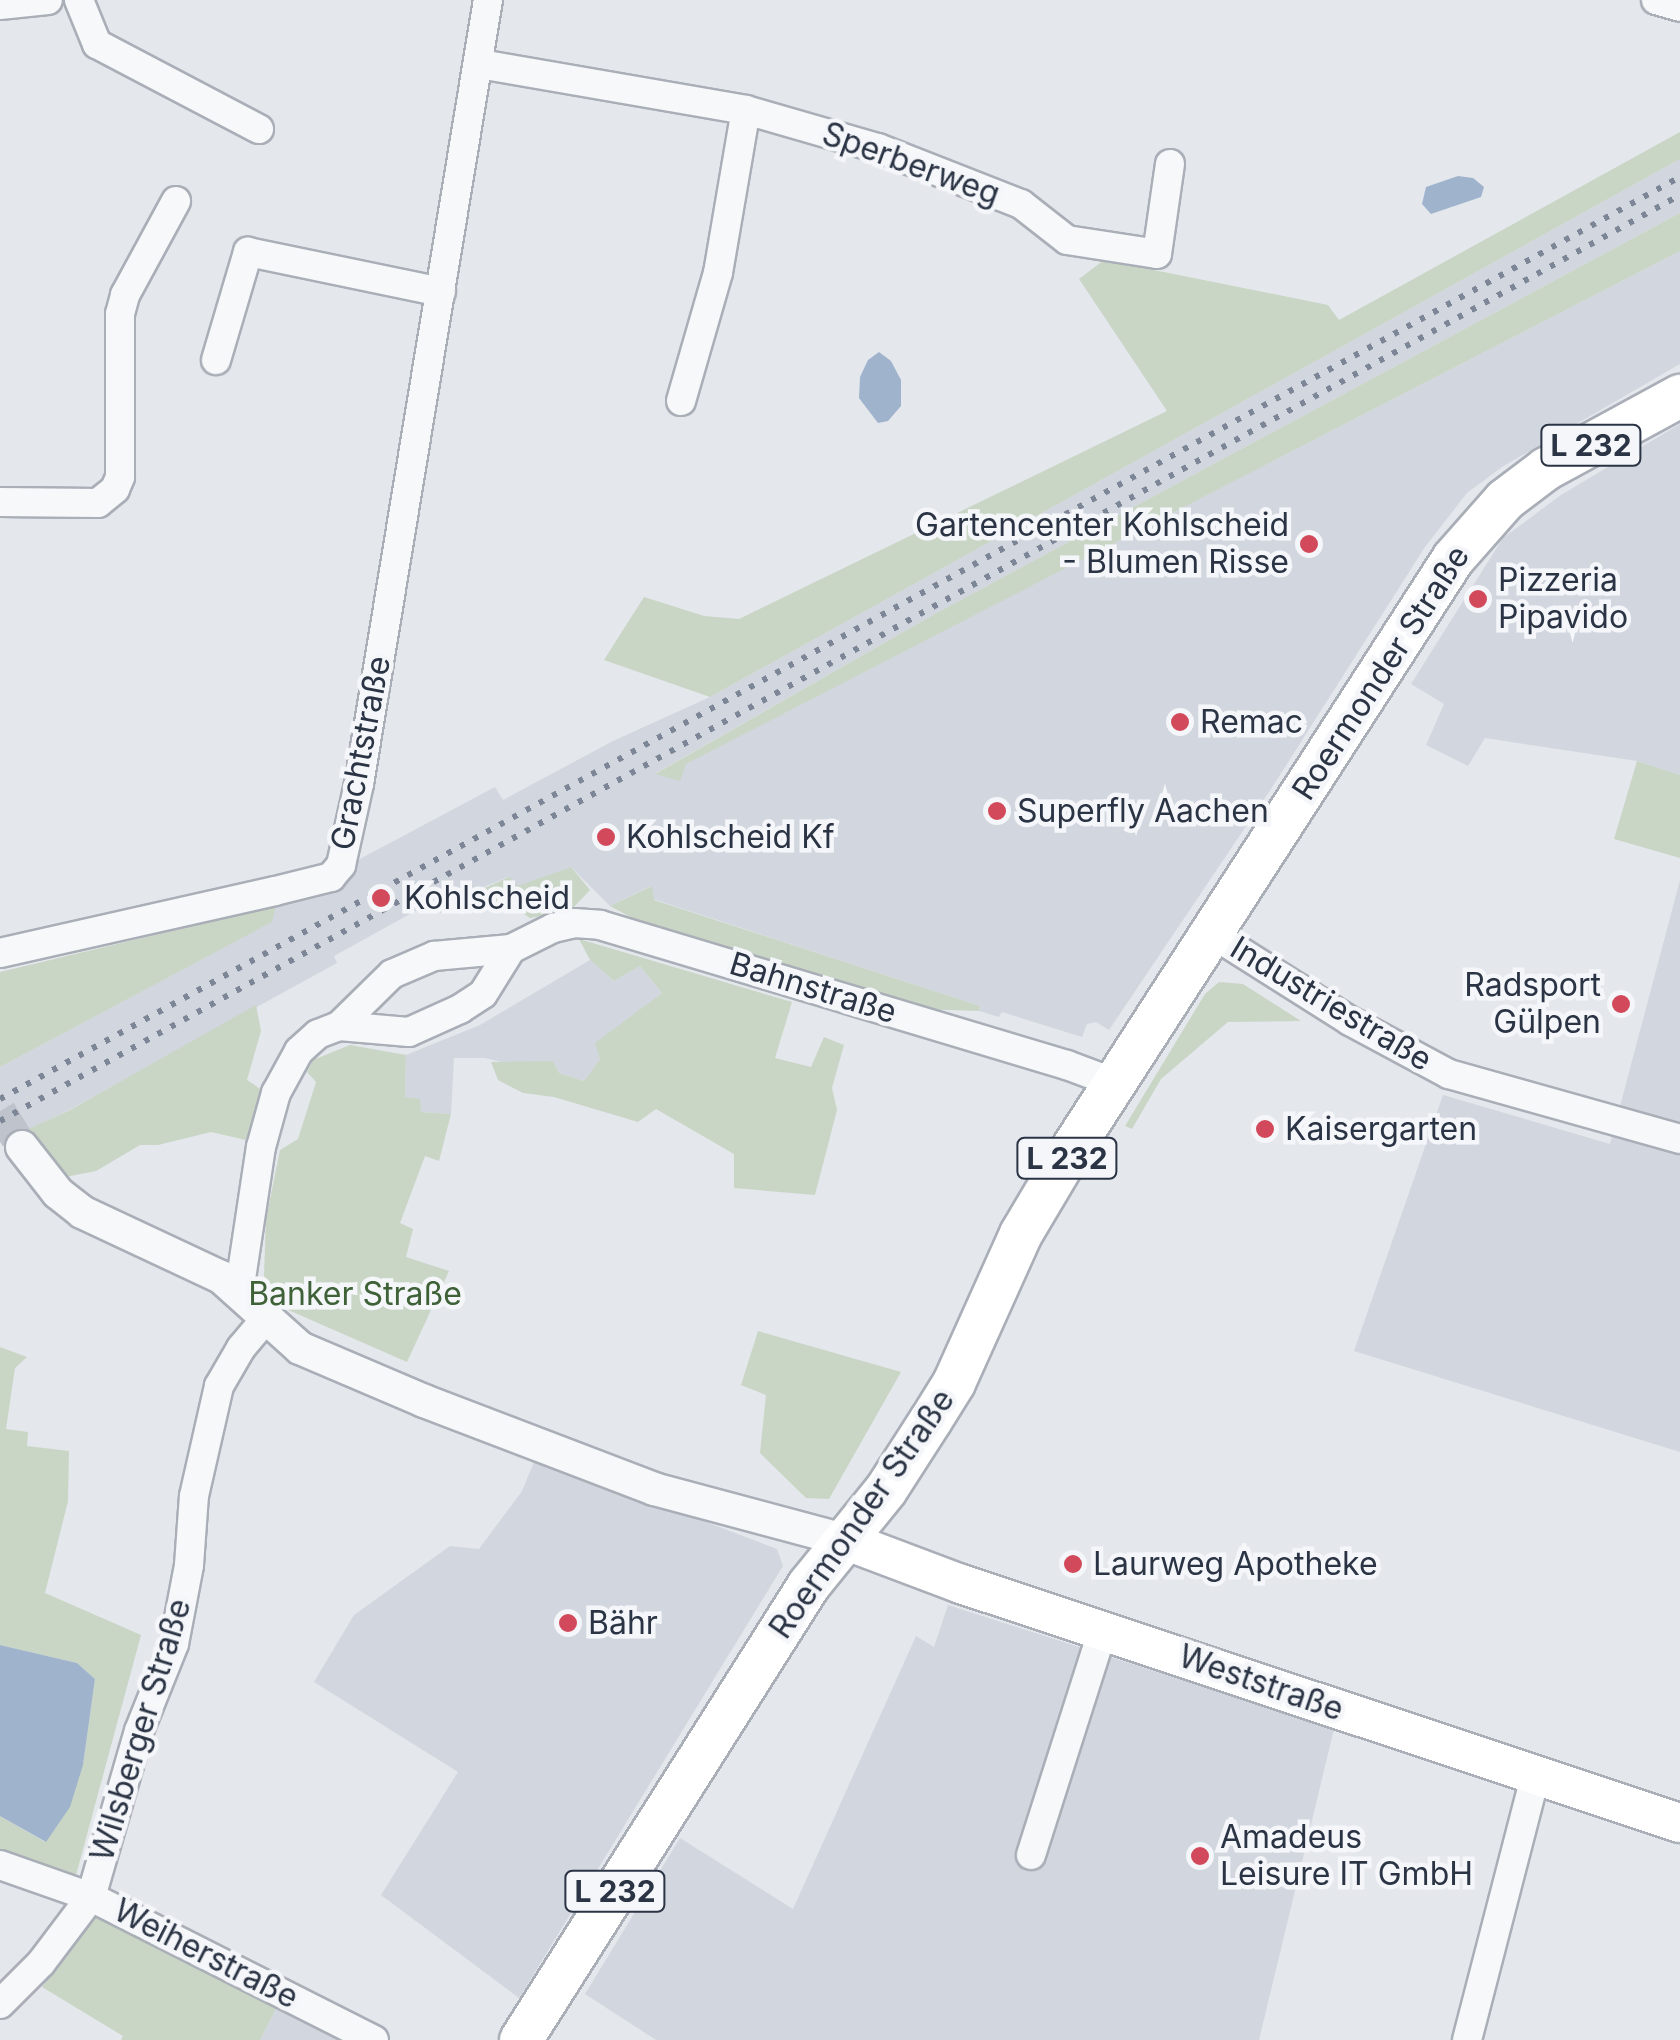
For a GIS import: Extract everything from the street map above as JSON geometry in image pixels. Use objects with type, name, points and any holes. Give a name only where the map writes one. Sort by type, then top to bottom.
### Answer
[{"type":"main road","name":"Roermonder Straße","points":[[521,2040],[808,1585],[886,1490],[954,1383],[1021,1234],[1371,680],[1480,525],[1546,470],[1680,396]]},
{"type":"main road","name":"Weststraße","points":[[844,1540],[1680,1823]]},
{"type":"street","points":[[0,5],[48,0]]},
{"type":"street","points":[[78,0],[97,44],[259,129]]},
{"type":"street","name":"Grachtstraße","points":[[0,953],[294,886],[330,876],[341,865],[488,0]]},
{"type":"street","points":[[1656,0],[1680,7]]},
{"type":"street","name":"Sperberweg","points":[[480,64],[746,110],[878,148],[1021,204],[1067,240],[1156,254],[1170,164]]},
{"type":"street","points":[[681,401],[718,273],[746,110]]},
{"type":"street","points":[[0,502],[98,503],[115,488],[120,477],[120,314],[125,295],[176,201]]},
{"type":"street","points":[[216,360],[248,252],[441,292]]},
{"type":"street","name":"Bahnstraße","points":[[239,1292],[260,1148],[276,1093],[299,1051],[318,1034],[339,1026],[392,974],[434,956],[511,949],[553,928],[600,925],[1067,1064],[1115,1083]]},
{"type":"street","name":"Industriestraße","points":[[1214,934],[1350,1021],[1449,1074],[1680,1139]]},
{"type":"street","points":[[339,1026],[398,1032],[426,1024],[476,1000],[511,949]]},
{"type":"street","points":[[22,1146],[50,1184],[82,1212],[200,1266],[239,1292],[265,1320],[300,1348],[424,1402],[654,1489],[844,1540]]},
{"type":"street","name":"Wilsberger Straße","points":[[0,2004],[40,1962],[91,1897],[138,1731],[174,1644],[189,1565],[194,1496],[219,1386],[241,1348],[265,1320]]},
{"type":"street","points":[[1031,1855],[1103,1630]]},
{"type":"street","points":[[1468,2040],[1536,1774]]},
{"type":"street","name":"Weiherstraße","points":[[0,1866],[91,1897],[374,2040]]},
{"type":"shaded area","points":[[1680,159],[1680,213],[933,615],[656,773],[679,780],[685,764],[1680,251],[1680,364],[1502,467],[1467,493],[1425,547],[1271,789],[1109,1030],[1096,1022],[1087,1024],[1082,1037],[1002,1012],[999,1017],[979,1011],[980,1006],[653,899],[651,886],[610,906],[571,867],[518,887],[508,877],[443,904],[437,899],[334,956],[337,963],[69,1110],[0,1143],[0,1067],[271,922],[276,906],[328,888],[343,868],[495,787],[503,800],[613,741],[710,697]]},
{"type":"shaded area","points":[[1680,424],[1680,775],[1637,761],[1485,738],[1468,766],[1426,745],[1444,704],[1411,684],[1503,538],[1561,495]]},
{"type":"shaded area","points":[[1680,880],[1680,1452],[1354,1351],[1443,1095],[1610,1144]]},
{"type":"shaded area","points":[[590,960],[614,981],[640,966],[662,993],[596,1043],[600,1059],[584,1081],[559,1073],[553,1061],[509,1064],[485,1058],[454,1058],[451,1114],[421,1112],[405,1097],[406,1055],[480,1025]]},
{"type":"shaded area","points":[[536,1457],[777,1549],[783,1566],[519,1998],[381,1895],[458,1772],[314,1682],[354,1615],[450,1546],[479,1549],[522,1491]]},
{"type":"shaded area","points":[[948,1605],[1334,1729],[1259,2040],[656,2040],[585,1994],[680,1838],[793,1909],[916,1636],[934,1647]]},
{"type":"shaded area","points":[[277,2007],[342,2040],[260,2040]]},
{"type":"green space","points":[[1680,132],[1680,159],[710,697],[604,660],[644,597],[704,616],[739,619],[1167,411],[1079,279],[1104,260],[1328,305],[1339,320]]},
{"type":"green space","points":[[1680,213],[1680,251],[686,764],[680,781],[655,774],[933,615]]},
{"type":"green space","points":[[1637,761],[1680,775],[1680,858],[1614,839]]},
{"type":"green space","points":[[571,867],[590,890],[570,911],[530,918],[512,906],[441,913],[436,910],[509,877],[518,886]]},
{"type":"green space","points":[[652,886],[654,900],[980,1006],[979,1011],[919,1009],[636,920],[610,906]]},
{"type":"green space","points":[[276,906],[272,922],[0,1067],[0,972]]},
{"type":"green space","points":[[579,939],[792,1002],[775,1058],[811,1067],[824,1037],[844,1045],[832,1088],[837,1110],[815,1195],[734,1188],[734,1154],[656,1109],[638,1122],[554,1097],[523,1093],[498,1080],[491,1062],[553,1061],[559,1073],[584,1081],[600,1059],[595,1043],[662,993],[640,966],[614,981],[590,960]]},
{"type":"green space","points":[[1219,982],[1243,984],[1301,1021],[1228,1022],[1161,1079],[1132,1129],[1125,1126],[1205,994]]},
{"type":"green space","points":[[256,1005],[261,1031],[247,1080],[265,1092],[250,1141],[211,1132],[158,1145],[140,1145],[96,1171],[60,1178],[24,1131],[70,1110]]},
{"type":"green space","name":"Banker Straße","points":[[350,1045],[406,1055],[405,1097],[420,1099],[421,1112],[451,1114],[439,1161],[425,1156],[400,1223],[413,1229],[406,1257],[449,1271],[407,1362],[286,1309],[264,1276],[266,1219],[280,1150],[298,1139],[316,1082],[307,1072],[313,1060]]},
{"type":"green space","points":[[758,1331],[901,1372],[829,1499],[806,1498],[760,1453],[766,1395],[741,1385]]},
{"type":"green space","points":[[0,1347],[27,1357],[15,1368],[6,1429],[28,1432],[27,1446],[69,1451],[68,1501],[45,1593],[141,1635],[75,1879],[0,1856],[0,1816],[45,1842],[83,1765],[95,1679],[77,1663],[0,1645]]},
{"type":"green space","points":[[96,1915],[277,2007],[260,2040],[121,2040],[123,2036],[42,1987]]},
{"type":"water","points":[[1458,176],[1473,178],[1484,187],[1481,197],[1431,214],[1422,204],[1426,187]]},
{"type":"water","points":[[879,352],[891,361],[901,380],[901,406],[888,421],[878,423],[859,398],[860,377],[868,360]]},
{"type":"water","points":[[0,1645],[77,1663],[95,1679],[83,1765],[70,1807],[46,1842],[0,1816]]},
{"type":"tunnel","points":[[0,1111],[22,1147]]},
{"type":"railway","points":[[0,1099],[1680,177]]},
{"type":"railway","points":[[0,1121],[1680,195]]},
{"type":"place","name":"Gartencenter Kohlscheid - Blumen Risse","points":[[1309,544]]},
{"type":"place","name":"Pizzeria Pipavido","points":[[1478,599]]},
{"type":"place","name":"Remac","points":[[1180,722]]},
{"type":"place","name":"Superfly Aachen","points":[[997,811]]},
{"type":"place","name":"Kohlscheid Kf","points":[[606,837]]},
{"type":"place","name":"Kohlscheid","points":[[381,898]]},
{"type":"place","name":"Radsport Gülpen","points":[[1621,1004]]},
{"type":"place","name":"Kaisergarten","points":[[1265,1129]]},
{"type":"place","name":"Laurweg Apotheke","points":[[1073,1564]]},
{"type":"place","name":"Bähr","points":[[568,1623]]},
{"type":"place","name":"Amadeus Leisure IT GmbH","points":[[1200,1856]]}]
